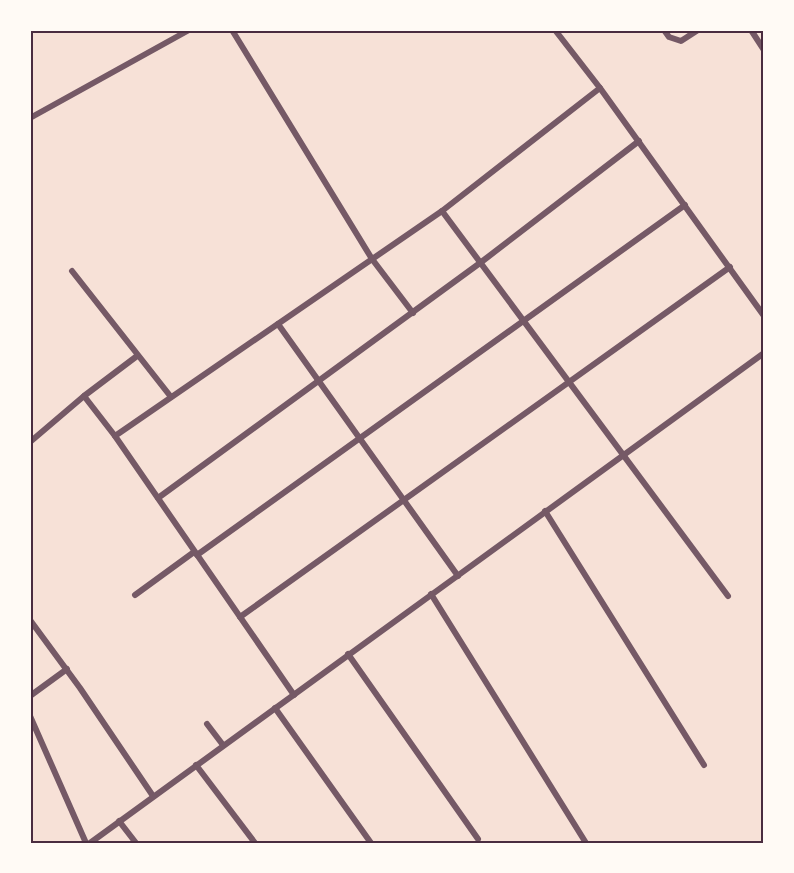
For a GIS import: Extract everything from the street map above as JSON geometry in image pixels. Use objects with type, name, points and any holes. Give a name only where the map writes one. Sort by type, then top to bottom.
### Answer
[{"type":"street","points":[[30,118],[189,30]]},
{"type":"street","points":[[232,30],[372,259],[412,313]]},
{"type":"street","points":[[555,30],[639,141],[764,316]]},
{"type":"street","points":[[664,30],[673,39],[681,41],[698,30]]},
{"type":"street","points":[[751,30],[764,50]]},
{"type":"street","points":[[115,436],[442,211],[600,88]]},
{"type":"street","points":[[158,498],[480,263],[639,141]]},
{"type":"street","points":[[135,595],[360,438],[685,205]]},
{"type":"street","points":[[442,211],[728,596]]},
{"type":"street","points":[[240,617],[730,267]]},
{"type":"street","points":[[72,271],[171,397]]},
{"type":"street","points":[[278,324],[458,576]]},
{"type":"street","points":[[30,716],[88,843],[764,352]]},
{"type":"street","points":[[30,442],[84,396],[138,357]]},
{"type":"street","points":[[84,396],[115,436],[294,695]]},
{"type":"street","points":[[545,511],[704,765]]},
{"type":"street","points":[[431,594],[586,843]]},
{"type":"street","points":[[30,620],[67,669],[153,796]]},
{"type":"street","points":[[348,654],[478,839]]},
{"type":"street","points":[[30,696],[67,669]]},
{"type":"street","points":[[275,708],[371,843]]},
{"type":"street","points":[[207,724],[223,745]]},
{"type":"street","points":[[196,765],[255,843]]},
{"type":"street","points":[[119,821],[136,843]]}]
